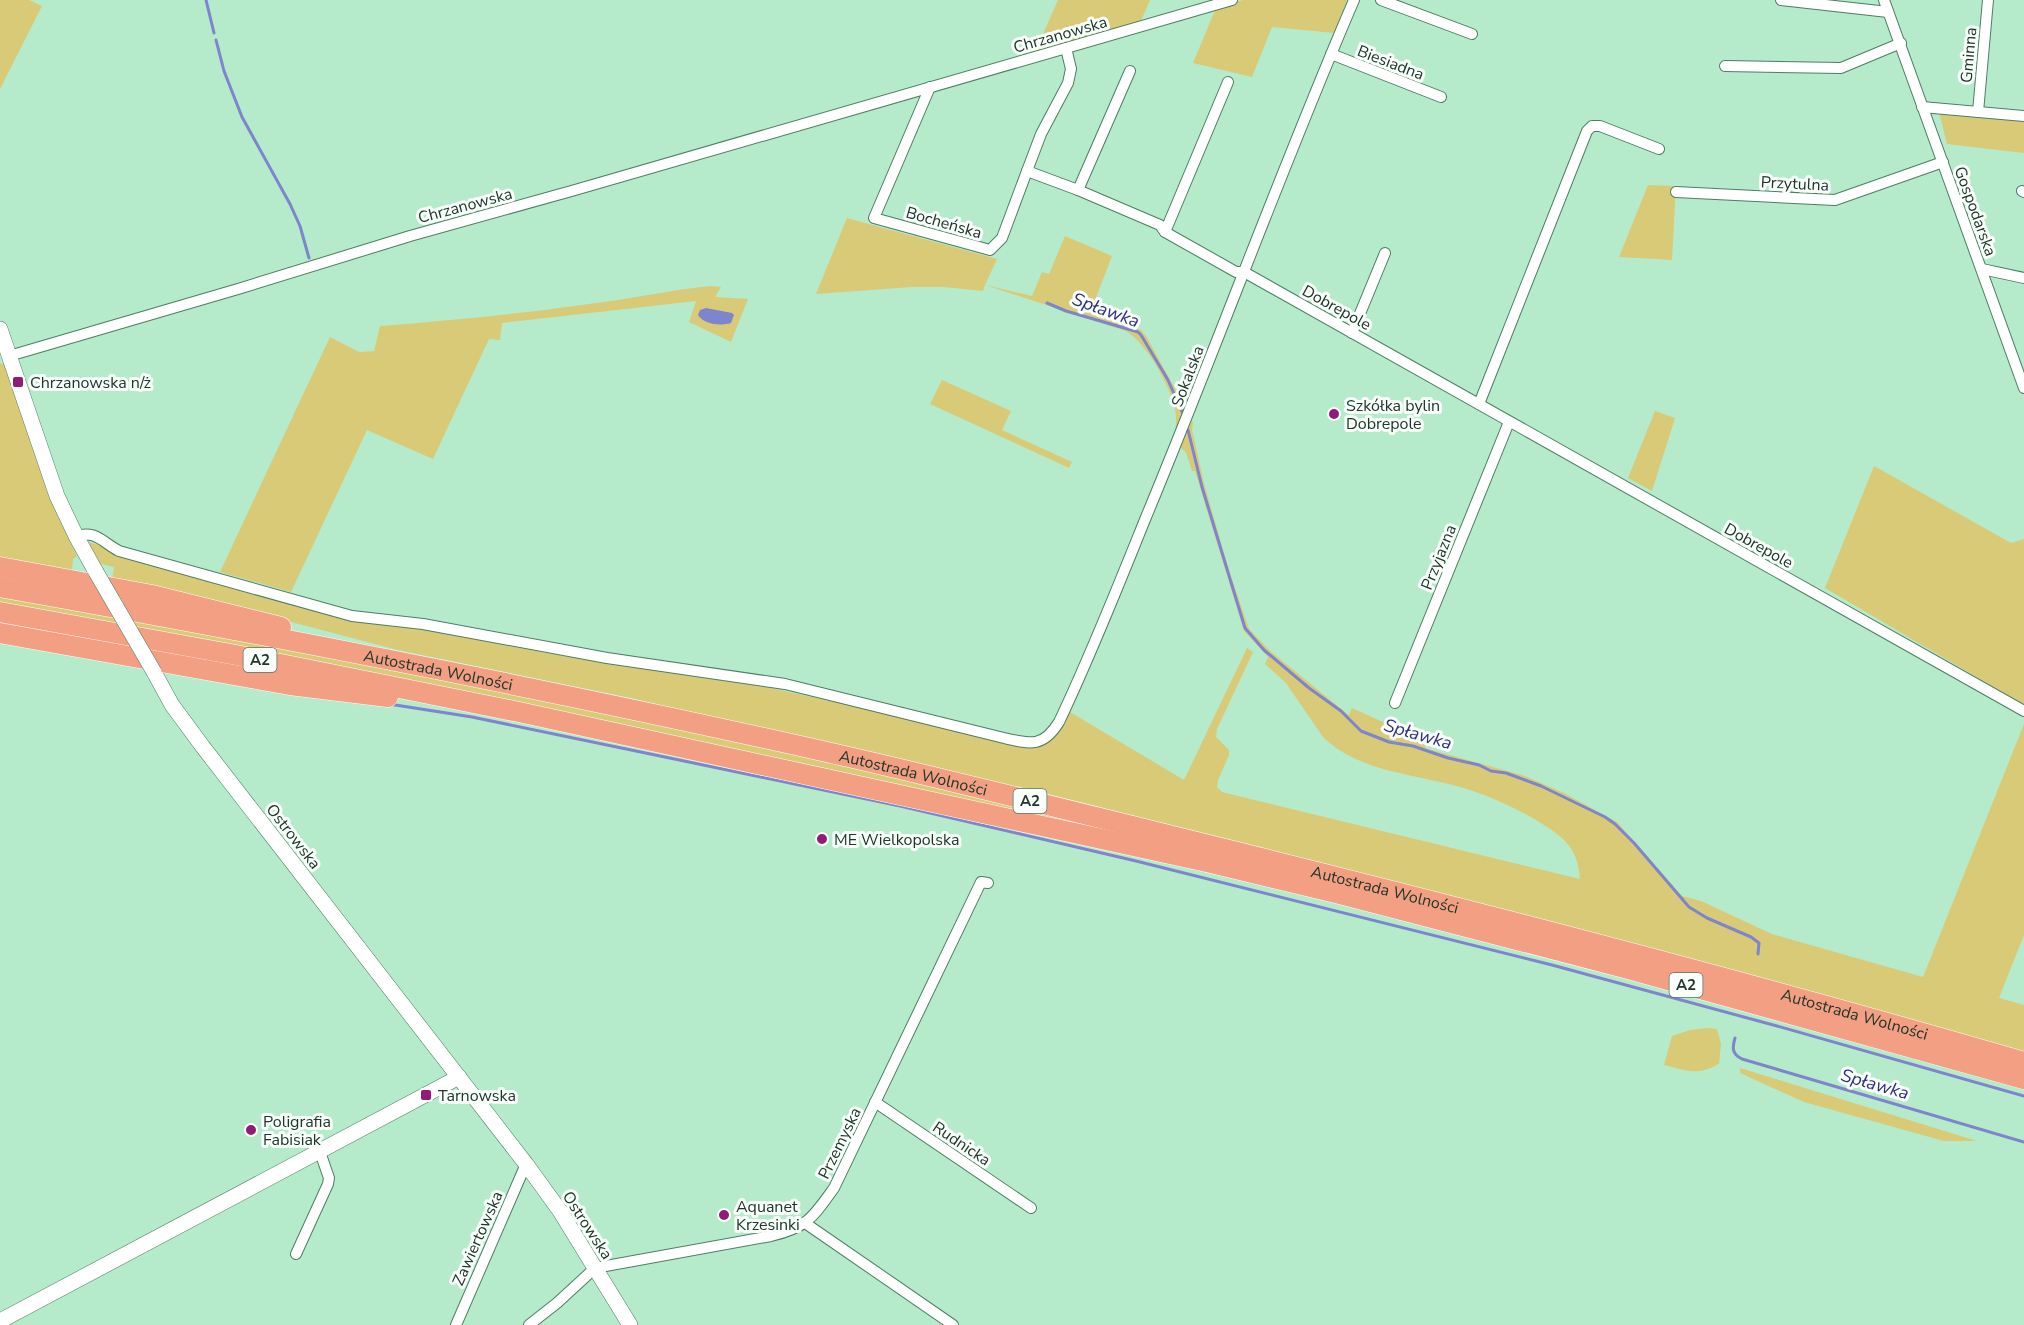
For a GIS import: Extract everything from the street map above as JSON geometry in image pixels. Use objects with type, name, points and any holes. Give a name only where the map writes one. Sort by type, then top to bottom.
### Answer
[{"type":"highway","points":[[0,567],[187,603],[356,647],[395,662]]},
{"type":"highway","name":"Autostrada Wolności","points":[[0,588],[395,662],[790,744],[937,778],[1490,916],[1695,970],[2024,1062]]},
{"type":"highway","name":"Autostrada Wolności","points":[[0,612],[519,712],[918,798],[1336,893],[1624,968],[2024,1079]]},
{"type":"highway","points":[[0,633],[290,685],[519,712]]},
{"type":"street","name":"Chrzanowska","points":[[9,356],[238,290],[410,236],[1233,0]]},
{"type":"street","name":"Sokalska","points":[[76,536],[92,534],[119,551],[352,616],[423,624],[607,658],[785,684],[1026,743],[1037,743],[1052,733],[1063,712],[1127,565],[1354,0]]},
{"type":"street","points":[[1381,0],[1472,34]]},
{"type":"street","points":[[1780,0],[1888,12]]},
{"type":"street","name":"Gospodarska","points":[[1884,0],[2024,388]]},
{"type":"street","name":"Gminna","points":[[1978,112],[1988,0]]},
{"type":"street","points":[[1725,66],[1841,68],[1900,43]]},
{"type":"street","name":"Bocheńska","points":[[930,87],[874,218],[990,250],[1002,238],[1041,134],[1068,83],[1071,69],[1066,48]]},
{"type":"street","name":"Biesiadna","points":[[1331,54],[1441,97]]},
{"type":"street","points":[[1078,190],[1130,71]]},
{"type":"street","points":[[1165,232],[1228,82]]},
{"type":"street","points":[[1922,107],[2024,116]]},
{"type":"street","points":[[1479,404],[1587,131],[1592,126],[1600,126],[1659,149]]},
{"type":"street","name":"Przytulna","points":[[1676,192],[1835,200],[1943,162]]},
{"type":"street","points":[[1028,171],[1160,225],[1165,232],[1236,272],[1244,272]]},
{"type":"street","points":[[1353,333],[1385,253]]},
{"type":"street","points":[[1982,269],[2024,278]]},
{"type":"street","name":"Dobrepole","points":[[1244,272],[2024,711]]},
{"type":"street","name":"Ostrowska","points":[[0,329],[53,484],[76,536],[190,730],[526,1164],[560,1211],[630,1325]]},
{"type":"street","name":"Przyjazna","points":[[1395,703],[1509,422]]},
{"type":"street","name":"Przemyska","points":[[595,1268],[771,1236],[790,1231],[813,1218],[834,1188],[981,882],[988,883]]},
{"type":"street","points":[[0,1321],[459,1077]]},
{"type":"street","name":"Rudnicka","points":[[875,1102],[1031,1208]]},
{"type":"street","points":[[296,1254],[328,1184],[329,1178],[320,1152]]},
{"type":"street","name":"Zawiertowska","points":[[456,1325],[526,1164]]},
{"type":"street","points":[[805,1223],[953,1325]]},
{"type":"street","points":[[529,1325],[595,1268]]},
{"type":"shaded area","points":[[0,0],[29,0],[42,6],[0,89]]},
{"type":"shaded area","points":[[1058,0],[1150,0],[1141,21],[1035,52]]},
{"type":"shaded area","points":[[1243,0],[1347,0],[1334,33],[1272,27],[1252,77],[1193,63],[1216,8]]},
{"type":"shaded area","points":[[1939,112],[2024,119],[2024,153],[1947,144]]},
{"type":"shaded area","points":[[1648,185],[1676,186],[1672,260],[1619,257]]},
{"type":"shaded area","points":[[847,218],[997,259],[983,291],[912,287],[816,294]]},
{"type":"shaded area","points":[[1065,236],[1112,256],[1090,313],[1141,330],[1146,336],[1178,394],[1185,412],[1175,433],[1176,412],[1168,389],[1157,366],[1134,337],[1126,331],[985,285],[1032,296],[1042,272],[1049,274]]},
{"type":"shaded area","points":[[711,286],[721,287],[715,297],[748,299],[731,342],[689,322],[696,301],[502,323],[500,340],[489,339],[433,459],[367,430],[291,592],[220,572],[330,337],[359,352],[374,351],[380,326],[537,311]]},
{"type":"shaded area","points":[[0,363],[6,365],[50,498],[77,556],[73,559],[72,570],[88,573],[91,578],[0,562]]},
{"type":"shaded area","points":[[942,380],[1011,411],[1002,430],[1072,462],[1069,468],[930,404]]},
{"type":"shaded area","points":[[1655,411],[1675,418],[1652,491],[1628,478]]},
{"type":"shaded area","points":[[1192,421],[1205,487],[1229,571],[1249,629],[1270,651],[1349,715],[1352,708],[1427,742],[1425,748],[1525,776],[1564,793],[1617,822],[1682,896],[1701,901],[1772,934],[1923,977],[2024,724],[2024,935],[1999,998],[2024,1005],[2024,1053],[1925,1023],[749,726],[631,698],[398,650],[234,607],[112,579],[114,567],[101,564],[89,545],[90,542],[95,544],[97,542],[147,564],[437,631],[551,654],[744,682],[948,727],[1015,745],[1059,729],[1070,712],[1184,780],[1247,648],[1253,652],[1217,729],[1216,737],[1229,750],[1218,780],[1217,787],[1222,792],[1580,879],[1576,858],[1567,843],[1554,831],[1528,815],[1464,788],[1371,765],[1338,749],[1323,737],[1286,683],[1265,664],[1268,657],[1244,631],[1195,471],[1192,471],[1186,452],[1181,448],[1181,443]]},
{"type":"shaded area","points":[[1874,466],[2011,543],[2024,539],[2024,705],[1825,588]]},
{"type":"shaded area","points":[[0,593],[111,613],[120,628],[0,606]]},
{"type":"shaded area","points":[[131,617],[875,768],[1665,973],[140,632]]},
{"type":"shaded area","points":[[1717,1029],[1721,1044],[1719,1064],[1698,1071],[1664,1065],[1672,1036],[1690,1030]]},
{"type":"shaded area","points":[[1740,1068],[1977,1141],[1944,1141],[1804,1102],[1740,1073]]},
{"type":"water","points":[[706,308],[732,313],[734,315],[731,323],[718,324],[705,321],[698,315],[700,310]]},
{"type":"waterway","points":[[206,0],[214,33]]},
{"type":"waterway","points":[[216,40],[224,71],[242,117],[290,204],[300,226],[309,258]]},
{"type":"waterway","name":"Spławka","points":[[1047,303],[1066,311],[1138,332],[1168,380],[1183,414]]},
{"type":"waterway","name":"Spławka","points":[[1188,430],[1202,487],[1245,628],[1264,650],[1309,688],[1341,711],[1361,731],[1389,742],[1413,746],[1448,758],[1479,765],[1491,771],[1506,773],[1541,786],[1605,817],[1634,843],[1689,907],[1707,918],[1751,937],[1759,943],[1758,954]]},
{"type":"waterway","points":[[389,704],[472,717],[900,806],[1136,861],[1552,965],[2024,1096]]},
{"type":"waterway","name":"Spławka","points":[[1735,1038],[1734,1050],[1736,1055],[1742,1059],[2024,1142]]},
{"type":"place","name":"Chrzanowska n/ż","points":[[18,382]]},
{"type":"place","name":"Szkółka bylin Dobrepole","points":[[1334,414]]},
{"type":"place","name":"ME Wielkopolska","points":[[822,839]]},
{"type":"place","name":"Tarnowska","points":[[426,1095]]},
{"type":"place","name":"Poligrafia Fabisiak","points":[[251,1130]]},
{"type":"place","name":"Aquanet Krzesinki","points":[[724,1215]]}]
